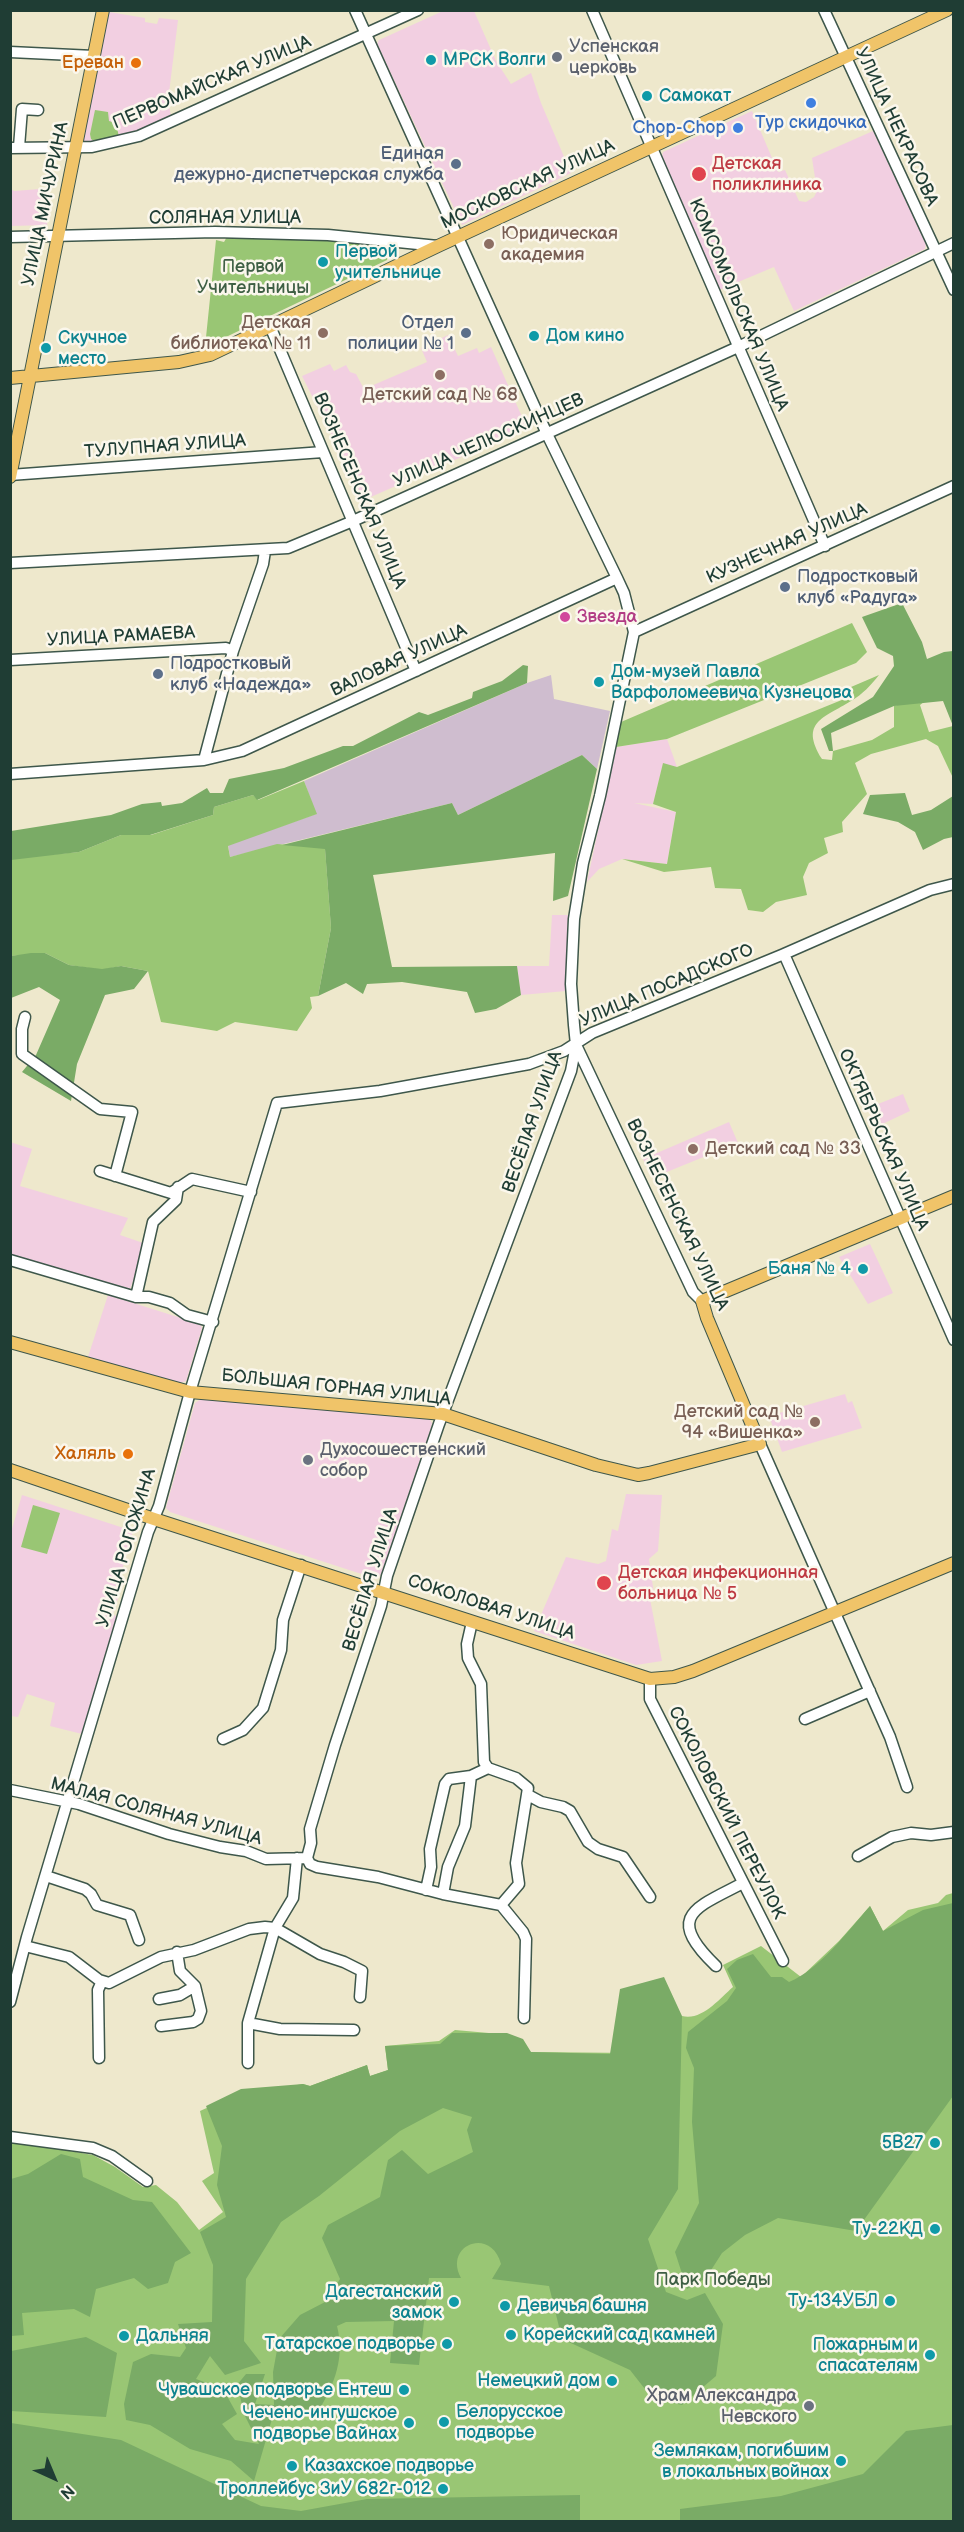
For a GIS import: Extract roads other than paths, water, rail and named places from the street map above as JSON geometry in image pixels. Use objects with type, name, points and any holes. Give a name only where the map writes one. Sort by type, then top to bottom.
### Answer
[{"type":"main road","name":"УЛИЦА МИЧУРИНА","points":[[11,476],[103,10]]},
{"type":"main road","name":"МОСКОВСКАЯ УЛИЦА","points":[[10,378],[195,360],[947,10]]},
{"type":"main road","points":[[702,1301],[954,1196]]},
{"type":"main road","name":"ВОЗНЕСЕНСКАЯ УЛИЦА","points":[[702,1301],[760,1444]]},
{"type":"main road","name":"БОЛЬШАЯ ГОРНАЯ УЛИЦА","points":[[10,1342],[190,1392],[443,1414],[596,1465],[638,1475],[760,1444]]},
{"type":"main road","name":"СОКОЛОВАЯ УЛИЦА","points":[[10,1470],[154,1519],[650,1679],[674,1677],[693,1671],[954,1563]]},
{"type":"street","points":[[355,10],[547,434],[624,593],[634,632]]},
{"type":"street","name":"ПЕРВОМАЙСКАЯ УЛИЦА","points":[[15,148],[112,144],[140,136],[418,10]]},
{"type":"street","name":"КОМСОМОЛЬСКАЯ УЛИЦА","points":[[592,10],[825,546]]},
{"type":"street","name":"УЛИЦА НЕКРАСОВА","points":[[824,10],[954,290]]},
{"type":"street","points":[[10,52],[94,56]]},
{"type":"street","points":[[15,148],[22,109],[38,110]]},
{"type":"street","name":"СОЛЯНАЯ УЛИЦА","points":[[10,237],[215,232],[328,235],[438,246]]},
{"type":"street","name":"УЛИЦА ЧЕЛЮСКИНЦЕВ","points":[[10,563],[288,548],[353,521],[738,347],[954,243]]},
{"type":"street","name":"ВОЗНЕСЕНСКАЯ УЛИЦА","points":[[270,326],[416,671]]},
{"type":"street","name":"ТУЛУПНАЯ УЛИЦА","points":[[11,476],[323,452]]},
{"type":"street","name":"КУЗНЕЧНАЯ УЛИЦА","points":[[634,632],[954,486]]},
{"type":"street","points":[[204,759],[233,651],[263,564],[265,551]]},
{"type":"street","name":"ВАЛОВАЯ УЛИЦА","points":[[10,774],[204,759],[242,751],[617,578]]},
{"type":"street","name":"ВОЗНЕСЕНСКАЯ УЛИЦА","points":[[634,632],[600,796],[583,863],[574,919],[571,984],[576,1044],[693,1292],[702,1301]]},
{"type":"street","name":"УЛИЦА РАМАЕВА","points":[[10,660],[226,648],[233,651]]},
{"type":"street","name":"УЛИЦА ПОСАДСКОГО","points":[[277,1103],[380,1091],[529,1064],[576,1044],[592,1033],[784,954],[930,890],[954,884]]},
{"type":"street","name":"ОКТЯБРЬСКАЯ УЛИЦА","points":[[784,954],[898,1219],[954,1340]]},
{"type":"street","points":[[26,1017],[22,1029],[22,1054],[100,1109],[132,1112],[115,1176]]},
{"type":"street","name":"ВЕСЁЛАЯ УЛИЦА","points":[[248,2063],[248,2023],[275,1928],[293,1898],[302,1858],[311,1843],[310,1829],[384,1592],[443,1414],[571,1071],[576,1044]]},
{"type":"street","name":"УЛИЦА РОГОЖИНА","points":[[10,2002],[277,1103]]},
{"type":"street","points":[[100,1171],[171,1193],[192,1179],[250,1192]]},
{"type":"street","points":[[136,1297],[153,1222],[176,1200],[178,1187]]},
{"type":"street","points":[[10,1260],[136,1297],[170,1303],[187,1315],[213,1322]]},
{"type":"street","name":"ВОЗНЕСЕНСКАЯ УЛИЦА","points":[[760,1444],[890,1737],[907,1787]]},
{"type":"street","points":[[223,1739],[243,1730],[263,1708],[281,1650],[283,1620],[301,1565]]},
{"type":"street","points":[[472,1622],[467,1644],[468,1658],[481,1684],[484,1762],[488,1768],[508,1774],[522,1781],[528,1788],[516,1863],[519,1884],[501,1905],[526,1939],[524,2018]]},
{"type":"street","name":"СОКОЛОВСКИЙ ПЕРЕУЛОК","points":[[650,1679],[650,1699],[783,1960]]},
{"type":"street","points":[[805,1719],[870,1691]]},
{"type":"street","points":[[426,1890],[430,1849],[445,1784],[449,1779],[471,1776],[488,1768]]},
{"type":"street","points":[[443,1894],[448,1867],[465,1826],[471,1776]]},
{"type":"street","name":"МАЛАЯ СОЛЯНАЯ УЛИЦА","points":[[10,1791],[79,1804],[169,1834],[246,1851],[266,1859],[302,1858],[317,1867],[378,1877],[443,1894],[501,1905]]},
{"type":"street","points":[[528,1795],[541,1802],[563,1807],[570,1812],[588,1842],[598,1849],[623,1857],[650,1898]]},
{"type":"street","points":[[858,1856],[892,1837],[911,1833],[931,1835],[954,1832]]},
{"type":"street","points":[[46,1876],[85,1889],[97,1905],[130,1915],[139,1940]]},
{"type":"street","points":[[716,1966],[702,1952],[689,1933],[688,1923],[691,1914],[699,1906],[743,1884]]},
{"type":"street","points":[[25,1946],[69,1957],[102,1981],[109,1983],[161,1957],[194,1950],[249,1929],[275,1928],[320,1954],[362,1971],[360,1997]]},
{"type":"street","points":[[160,2026],[193,2022],[198,2019],[201,2011],[195,1986],[180,1971],[177,1952]]},
{"type":"street","points":[[99,2058],[98,1990],[102,1981]]},
{"type":"street","points":[[159,1999],[180,1995],[195,1986]]},
{"type":"street","points":[[248,2023],[280,2029],[354,2030]]},
{"type":"street","points":[[10,2137],[93,2148],[112,2156],[147,2181]]},
{"type":"place","name":"Успенская церковь","points":[[557,57]]},
{"type":"place","name":"МРСК Волги","points":[[431,60]]},
{"type":"place","name":"Ереван","points":[[136,63]]},
{"type":"place","name":"Самокат","points":[[647,96]]},
{"type":"place","name":"Тур скидочка","points":[[811,103]]},
{"type":"place","name":"Chop-Chop","points":[[738,128]]},
{"type":"place","name":"Единая дежурно-диспетчерская служба","points":[[456,164]]},
{"type":"place","name":"Детская поликлиника","points":[[699,174]]},
{"type":"place","name":"Юридическая академия","points":[[489,244]]},
{"type":"place","name":"Первой учительнице","points":[[323,262]]},
{"type":"place","name":"Детская библиотека № 11","points":[[323,333]]},
{"type":"place","name":"Отдел полиции № 1","points":[[466,333]]},
{"type":"place","name":"Дом кино","points":[[534,336]]},
{"type":"place","name":"Скучное место","points":[[46,348]]},
{"type":"place","name":"Детский сад № 68","points":[[440,375]]},
{"type":"place","name":"Подростковый клуб «Радуга»","points":[[785,587]]},
{"type":"place","name":"Звезда","points":[[565,617]]},
{"type":"place","name":"Подростковый клуб «Надежда»","points":[[158,674]]},
{"type":"place","name":"Дом-музей Павла Варфоломеевича Кузнецова","points":[[599,682]]},
{"type":"place","name":"Детский сад № 33","points":[[693,1149]]},
{"type":"place","name":"Баня № 4","points":[[863,1269]]},
{"type":"place","name":"Детский сад № 94 «Вишенка»","points":[[815,1422]]},
{"type":"place","name":"Халяль","points":[[128,1454]]},
{"type":"place","name":"Духосошественский собор","points":[[308,1460]]},
{"type":"place","name":"Детская инфекционная больница № 5","points":[[604,1583]]},
{"type":"place","name":"5В27","points":[[935,2143]]},
{"type":"place","name":"Ту-22КД","points":[[935,2229]]},
{"type":"place","name":"Ту-134УБЛ","points":[[890,2301]]},
{"type":"place","name":"Дагестанский замок","points":[[454,2302]]},
{"type":"place","name":"Девичья башня","points":[[505,2306]]},
{"type":"place","name":"Корейский сад камней","points":[[511,2335]]},
{"type":"place","name":"Дальняя","points":[[124,2336]]},
{"type":"place","name":"Татарское подворье","points":[[447,2344]]},
{"type":"place","name":"Пожарным и спасателям","points":[[930,2355]]},
{"type":"place","name":"Немецкий дом","points":[[612,2381]]},
{"type":"place","name":"Чувашское подворье Ентеш","points":[[404,2390]]},
{"type":"place","name":"Храм Александра Невского","points":[[809,2406]]},
{"type":"place","name":"Белорусское подворье","points":[[444,2422]]},
{"type":"place","name":"Чечено-ингушское подворье Вайнах","points":[[409,2423]]},
{"type":"place","name":"Землякам, погибшим в локальных войнах","points":[[841,2461]]},
{"type":"place","name":"Казахское подворье","points":[[292,2466]]},
{"type":"place","name":"Троллейбус ЗиУ 682г-012","points":[[443,2489]]},
{"type":"park label","name":"Первой Учительницы","points":[[253,277]]},
{"type":"park label","name":"Парк Победы","points":[[713,2280]]}]
